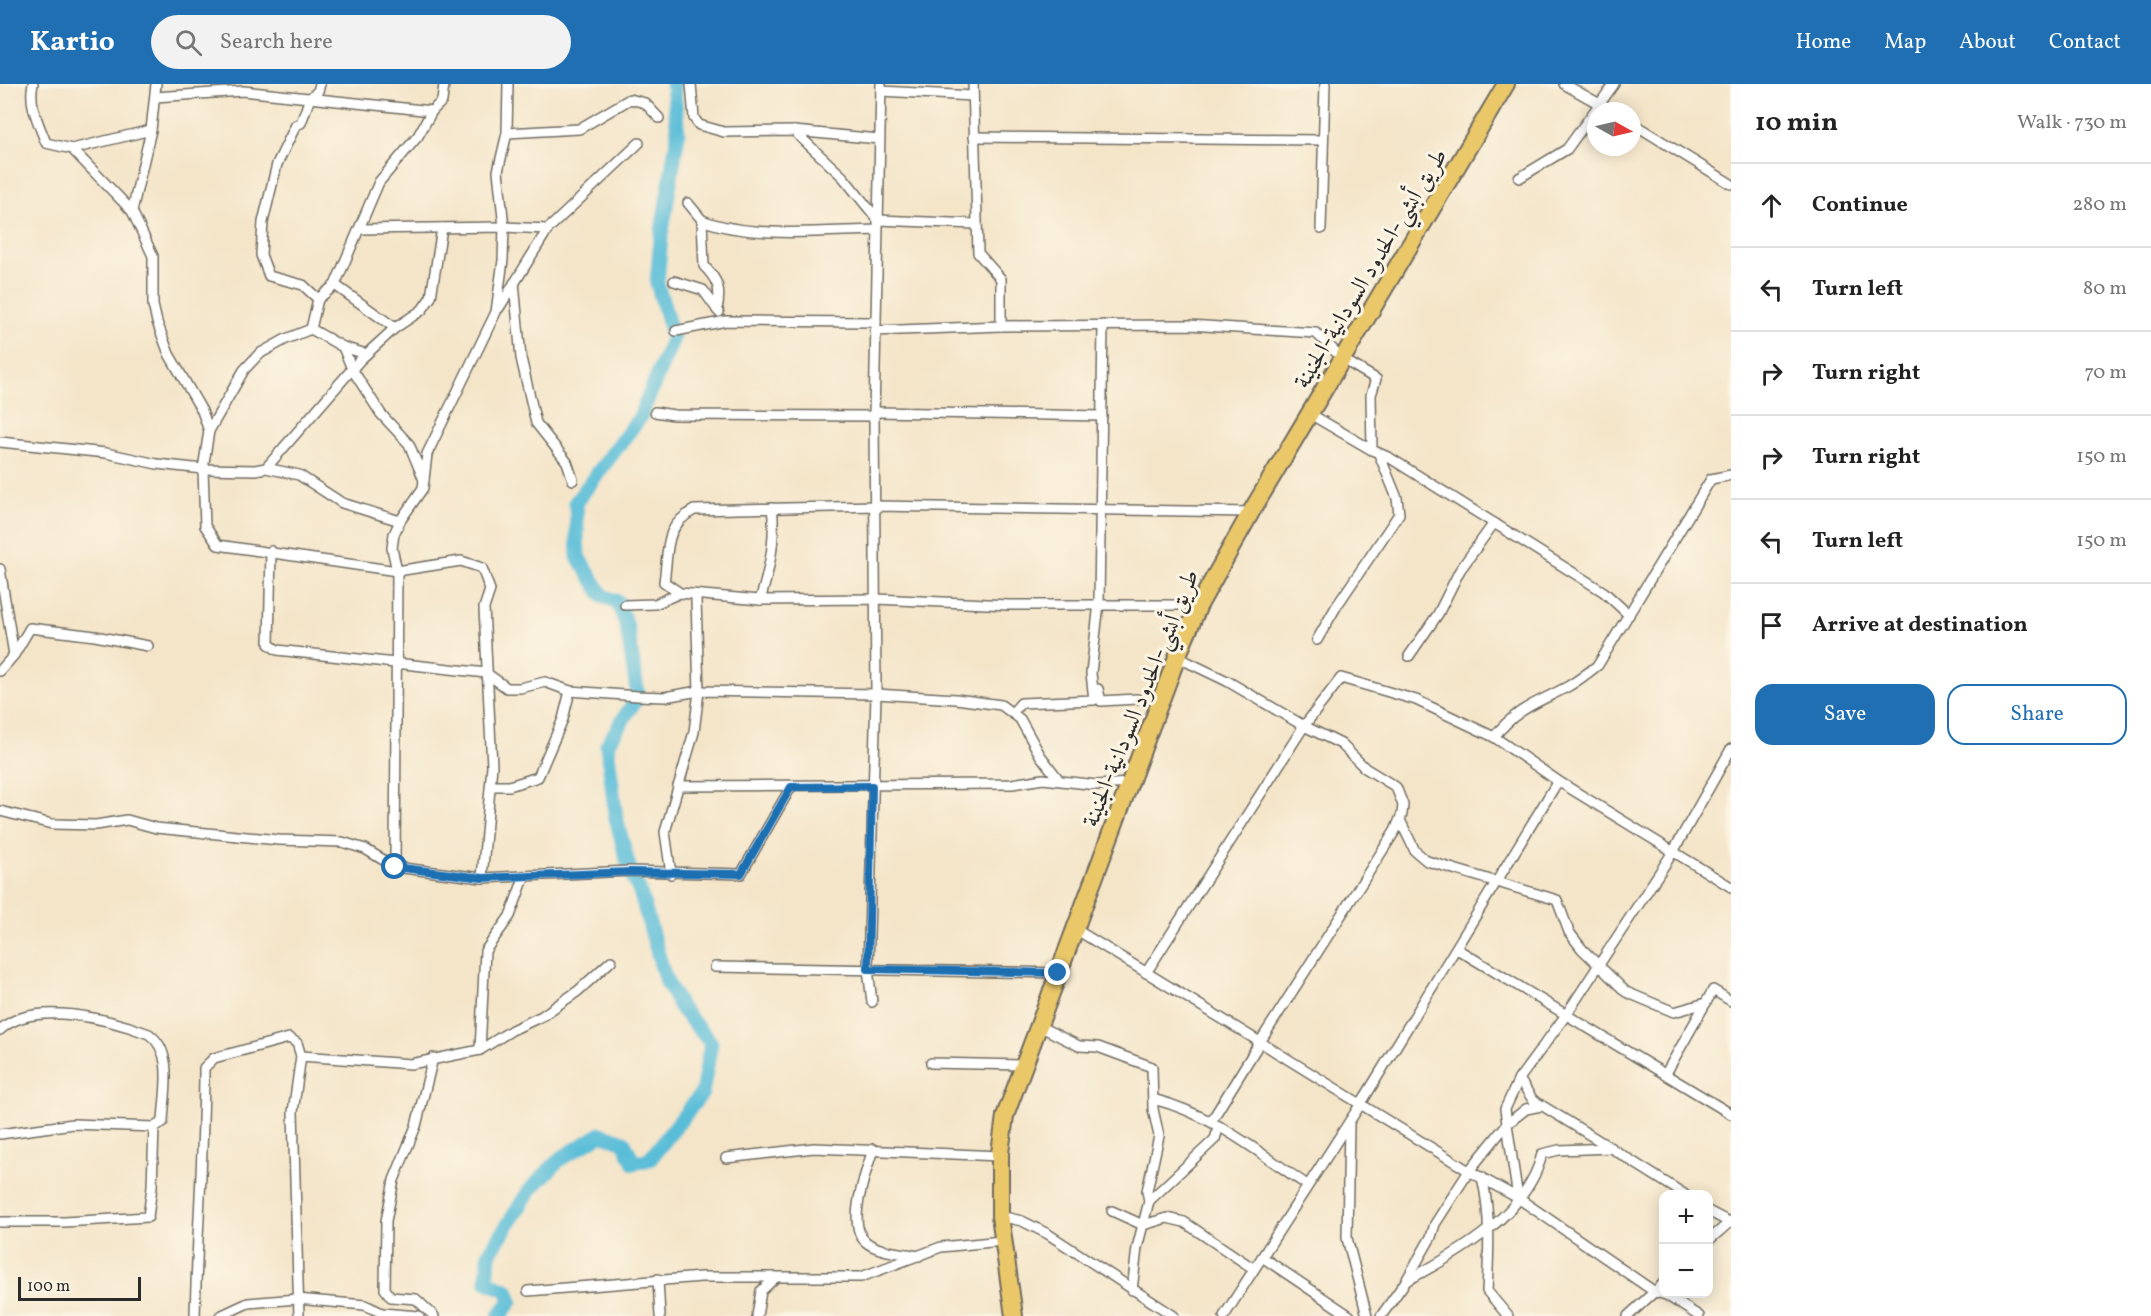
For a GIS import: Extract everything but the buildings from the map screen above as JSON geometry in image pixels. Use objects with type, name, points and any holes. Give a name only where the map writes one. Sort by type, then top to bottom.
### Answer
[{"type":"highway","name":"طريق أبشي-الحدود السودانية-الجنينة","points":[[1011,1282],[1002,1241],[1005,1217],[1003,1155],[1005,1116],[1022,1065],[1061,973],[1130,783],[1181,659],[1199,605],[1221,573],[1251,512],[1347,362],[1506,84]]},
{"type":"highway","points":[[1181,659],[1208,606],[1221,573],[1317,418],[1347,362],[1518,84]]},
{"type":"highway","points":[[1003,1155],[1061,973],[1080,932],[1156,724]]},
{"type":"highway","points":[[1005,1217],[1015,1249],[1011,1282],[1014,1316]]},
{"type":"street","points":[[33,84],[31,93],[33,108],[46,143],[72,149],[151,130]]},
{"type":"street","points":[[132,211],[151,130],[156,84]]},
{"type":"street","points":[[318,299],[303,285],[269,276],[261,255],[263,222],[277,164],[296,125],[300,123],[310,98],[318,91],[320,84]]},
{"type":"street","points":[[311,329],[318,299],[335,285],[379,182],[418,136],[432,111],[442,101],[444,84]]},
{"type":"street","points":[[496,312],[504,227],[498,171],[507,134],[508,84]]},
{"type":"street","points":[[691,84],[694,118],[699,125],[724,132],[794,131],[879,139]]},
{"type":"street","points":[[973,84],[978,253],[1001,279],[1001,326]]},
{"type":"street","points":[[1321,229],[1325,84]]},
{"type":"street","points":[[1564,84],[1598,102],[1614,84]]},
{"type":"street","points":[[872,1002],[868,969],[876,694],[875,326],[881,88],[973,96]]},
{"type":"street","points":[[155,97],[243,91],[432,111]]},
{"type":"street","points":[[507,134],[579,129],[630,99],[645,103],[659,118]]},
{"type":"street","points":[[1519,178],[1567,149],[1587,119]]},
{"type":"street","points":[[1641,129],[1731,184]]},
{"type":"street","points":[[794,131],[843,177],[878,225]]},
{"type":"street","points":[[974,137],[1322,141]]},
{"type":"street","points":[[395,867],[397,571],[392,548],[400,521],[425,482],[428,454],[496,312],[514,283],[548,230],[639,143]]},
{"type":"street","points":[[72,149],[132,211],[153,256],[153,305],[157,322],[169,354],[202,411],[209,431]]},
{"type":"street","points":[[688,203],[702,220],[720,227],[751,231],[878,225],[976,224]]},
{"type":"street","points":[[702,220],[704,266],[717,279],[720,294],[717,310]]},
{"type":"street","points":[[359,229],[504,227],[548,230]]},
{"type":"street","points":[[266,468],[366,354],[395,328],[422,310],[430,297],[442,228]]},
{"type":"street","points":[[674,281],[703,290],[726,321]]},
{"type":"street","points":[[514,283],[521,358],[536,423],[567,462],[573,480]]},
{"type":"street","points":[[335,285],[395,328]]},
{"type":"street","points":[[676,331],[726,321],[875,326],[1189,325],[1316,333],[1347,362],[1376,379],[1371,395],[1376,452],[1397,498],[1399,514],[1336,607],[1317,640]]},
{"type":"street","points":[[1013,712],[1021,703],[1094,700],[1091,673],[1099,603],[1103,325]]},
{"type":"street","points":[[311,329],[286,339],[259,354],[244,370],[209,431],[202,469],[205,526],[218,545],[397,571],[461,561],[482,568],[490,590],[484,608],[492,786],[482,878]]},
{"type":"street","points":[[311,329],[343,347],[366,354]]},
{"type":"street","points":[[343,347],[352,369],[381,414],[409,444],[425,482]]},
{"type":"street","points":[[655,412],[674,415],[1102,416]]},
{"type":"street","points":[[1317,418],[1390,458],[1604,592],[1629,615]]},
{"type":"street","points":[[0,442],[106,453],[157,464],[202,469],[255,470],[266,468],[299,475],[342,503],[400,521]]},
{"type":"street","points":[[1494,737],[1508,719],[1523,708],[1570,686],[1598,665],[1711,479],[1731,476]]},
{"type":"street","points":[[680,593],[664,582],[672,526],[680,517],[694,510],[876,506],[1251,512]]},
{"type":"street","points":[[760,600],[767,580],[774,520],[772,508]]},
{"type":"street","points":[[1409,656],[1438,614],[1460,570],[1494,523]]},
{"type":"street","points":[[271,551],[270,644],[272,649],[486,673],[507,688],[520,688],[545,682],[570,691],[664,697],[699,692],[876,694],[956,699],[1001,705],[1020,719],[1040,755],[1059,780]]},
{"type":"street","points":[[0,569],[14,655]]},
{"type":"street","points":[[625,606],[655,604],[680,593],[760,600],[876,599],[1009,605],[1099,603],[1199,605]]},
{"type":"street","points":[[671,874],[665,832],[694,732],[699,692],[696,600]]},
{"type":"street","points":[[0,671],[14,655],[30,628],[95,636],[148,646]]},
{"type":"street","points":[[1095,642],[1101,701],[1137,699]]},
{"type":"street","points":[[1149,1201],[1215,1139],[1215,1123],[1260,1042],[1400,820],[1403,805],[1396,787],[1365,768],[1341,744],[1304,726],[1265,701],[1181,659]]},
{"type":"street","points":[[1146,973],[1304,726],[1342,678],[1416,700],[1494,737],[1558,781],[1731,887]]},
{"type":"street","points":[[492,786],[509,786],[538,777],[563,719],[570,691]]},
{"type":"street","points":[[1518,1198],[1505,1109],[1520,1079],[1566,1015],[1673,852],[1731,749]]},
{"type":"street","points":[[678,786],[1012,784],[1043,779],[1097,785],[1130,783]]},
{"type":"street","points":[[1224,1316],[1362,1102],[1498,883],[1558,781]]},
{"type":"street","points":[[0,811],[52,824],[96,825],[127,820],[156,828],[279,840],[342,842],[365,849],[395,867],[482,878],[630,872],[741,874],[791,787]]},
{"type":"street","points":[[1400,820],[1415,851],[1427,861],[1557,900],[1569,932],[1626,992],[1647,1003],[1674,1012],[1706,1003]]},
{"type":"street","points":[[480,1050],[485,951],[510,916],[525,878]]},
{"type":"street","points":[[1080,932],[1362,1102],[1469,1171],[1482,1176],[1518,1198],[1655,1292],[1666,1295],[1699,1316]]},
{"type":"street","points":[[1457,949],[1731,1114]]},
{"type":"street","points":[[301,1056],[411,1064],[480,1050],[512,1030],[542,1016],[578,991],[611,961]]},
{"type":"street","points":[[715,967],[1061,973]]},
{"type":"street","points":[[1665,1075],[1713,990],[1731,1001]]},
{"type":"street","points":[[0,1030],[19,1017],[34,1013],[71,1016],[149,1034],[159,1041],[166,1056],[163,1122],[154,1127],[73,1124],[0,1134]]},
{"type":"street","points":[[1045,1029],[1079,1046],[1098,1047],[1152,1067],[1153,1099],[1159,1136],[1147,1191],[1149,1201],[1137,1248],[1132,1290]]},
{"type":"street","points":[[195,1316],[197,1216],[204,1152],[204,1068],[214,1058],[289,1038],[297,1043],[301,1056],[293,1112],[299,1316]]},
{"type":"street","points":[[433,1058],[416,1126],[394,1180],[386,1221],[385,1290],[391,1297],[416,1299],[434,1316]]},
{"type":"street","points":[[931,1063],[1022,1065]]},
{"type":"street","points":[[1520,1079],[1533,1100],[1541,1106],[1677,1190]]},
{"type":"street","points":[[1153,1099],[1184,1107],[1215,1123],[1307,1185]]},
{"type":"street","points":[[1381,1316],[1406,1281],[1431,1237],[1435,1224],[1469,1171],[1507,1124],[1526,1108],[1541,1106]]},
{"type":"street","points":[[1349,1122],[1347,1238],[1367,1316]]},
{"type":"street","points":[[0,1222],[64,1222],[148,1216],[152,1187],[154,1127]]},
{"type":"street","points":[[726,1158],[814,1148],[1003,1155]]},
{"type":"street","points":[[1406,1281],[1450,1258],[1489,1229],[1518,1198],[1539,1169],[1542,1154],[1559,1150],[1611,1148]]},
{"type":"street","points":[[873,1149],[857,1212],[858,1229],[865,1242],[875,1247],[919,1256]]},
{"type":"street","points":[[1482,1176],[1489,1229],[1486,1291],[1508,1316]]},
{"type":"street","points":[[1112,1211],[1143,1225],[1167,1218],[1184,1222],[1254,1269]]},
{"type":"street","points":[[1713,1214],[1730,1223],[1713,1237]]},
{"type":"street","points":[[1005,1217],[1048,1234],[1174,1316]]},
{"type":"street","points":[[528,1291],[658,1279],[861,1277],[941,1247],[1002,1241]]},
{"type":"street","points":[[1262,1257],[1350,1316]]},
{"type":"street","points":[[757,1316],[760,1291],[776,1277]]},
{"type":"street","points":[[658,1279],[660,1316]]},
{"type":"street","points":[[1628,1316],[1659,1288]]},
{"type":"street","points":[[220,1316],[248,1303],[297,1299],[365,1305],[382,1313],[419,1316]]},
{"type":"waterway","points":[[499,1316],[511,1301],[507,1290],[487,1282],[489,1254],[530,1190],[560,1159],[601,1134],[624,1142],[634,1163],[650,1159],[702,1093],[711,1043],[680,1007],[665,978],[640,892],[630,871],[616,818],[607,745],[638,696],[627,627],[618,602],[603,596],[578,557],[576,502],[640,417],[673,338],[657,283],[661,237],[678,134],[673,84]]},
{"type":"route","points":[[395,867],[482,878],[653,871],[671,874],[741,874],[791,787],[872,786],[868,969],[1058,973]]}]
